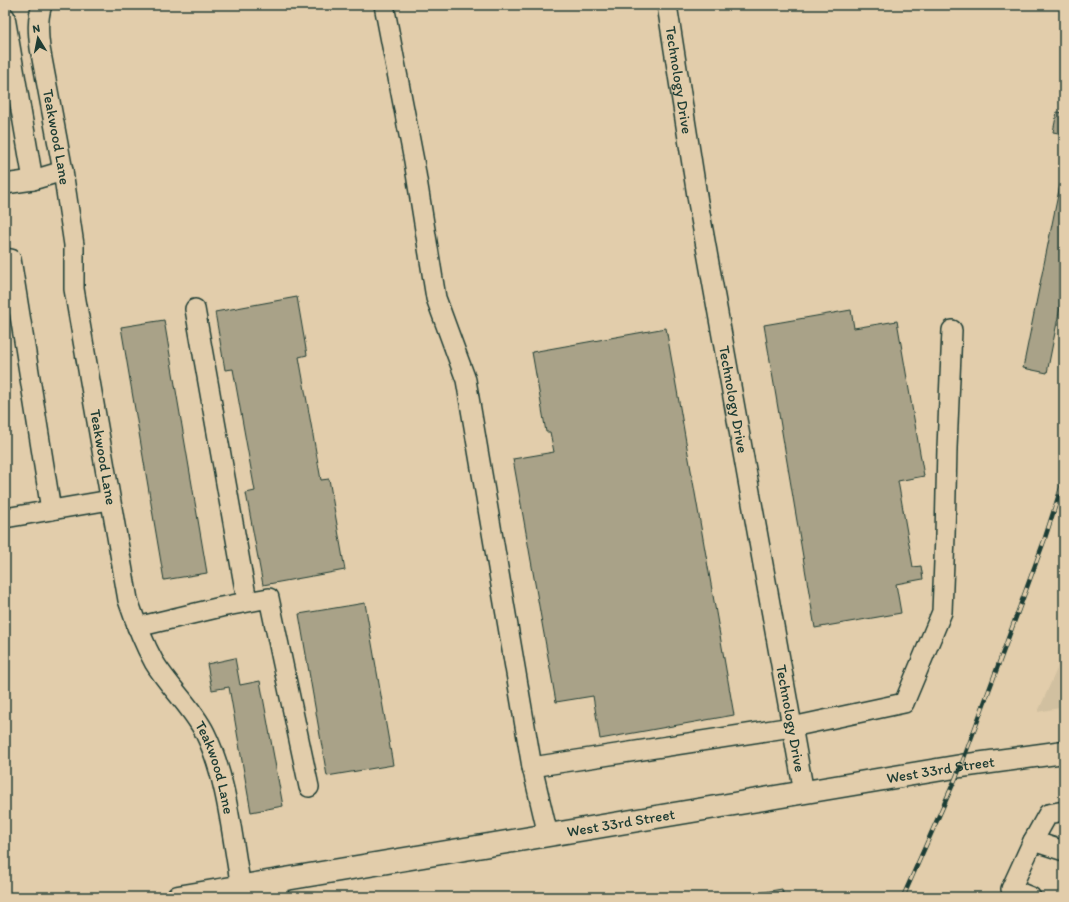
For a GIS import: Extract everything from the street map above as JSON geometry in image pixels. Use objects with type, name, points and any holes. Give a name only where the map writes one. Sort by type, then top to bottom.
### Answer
[{"type":"main road","name":"West 33rd Street","points":[[178,897],[241,887],[278,889],[548,835],[961,766],[1064,752]]},
{"type":"street","name":"Teakwood Lane","points":[[42,5],[38,30],[40,48],[63,171],[74,245],[74,289],[128,600],[137,627],[154,662],[193,714],[205,733],[216,759],[224,791],[241,887]]},
{"type":"street","points":[[384,5],[414,161],[436,298],[466,380],[532,767],[548,835]]},
{"type":"street","name":"Technology Drive","points":[[667,5],[698,202],[804,793]]},
{"type":"street","points":[[5,17],[33,180]]},
{"type":"street","points":[[5,184],[33,180],[63,171]]},
{"type":"street","points":[[5,258],[10,259],[51,510]]},
{"type":"street","points":[[195,309],[247,601]]},
{"type":"street","points":[[532,767],[792,727],[904,703],[942,612],[952,330]]},
{"type":"street","points":[[5,518],[110,500]]},
{"type":"street","points":[[137,627],[247,601],[269,598],[309,787]]},
{"type":"street","points":[[1031,897],[1012,889],[1033,841],[1048,814],[1064,811]]},
{"type":"street","points":[[1033,841],[1064,851]]},
{"type":"shaded area","points":[[1064,653],[1064,707],[1038,712]]},
{"type":"building","points":[[1057,112],[1064,113],[1064,134],[1053,132]]},
{"type":"building","points":[[1064,165],[1064,287],[1047,373],[1023,368]]},
{"type":"building","points":[[297,297],[307,355],[299,357],[321,480],[329,479],[345,570],[263,585],[246,493],[255,491],[233,369],[225,370],[215,312]]},
{"type":"building","points":[[851,310],[854,328],[897,321],[924,476],[898,481],[913,567],[921,566],[923,579],[896,584],[901,613],[815,628],[764,325]]},
{"type":"building","points":[[164,320],[207,573],[164,580],[121,327]]},
{"type":"building","points":[[666,328],[734,715],[600,739],[593,696],[556,702],[513,459],[554,452],[550,432],[546,432],[532,352]]},
{"type":"building","points":[[365,603],[393,765],[327,776],[299,614]]},
{"type":"building","points":[[235,658],[240,685],[260,681],[283,806],[251,812],[229,687],[212,690],[207,664]]},
{"type":"building","points":[[782,889],[784,897],[735,897]]},
{"type":"railway","points":[[903,897],[961,766],[1044,541],[1064,479]]}]
